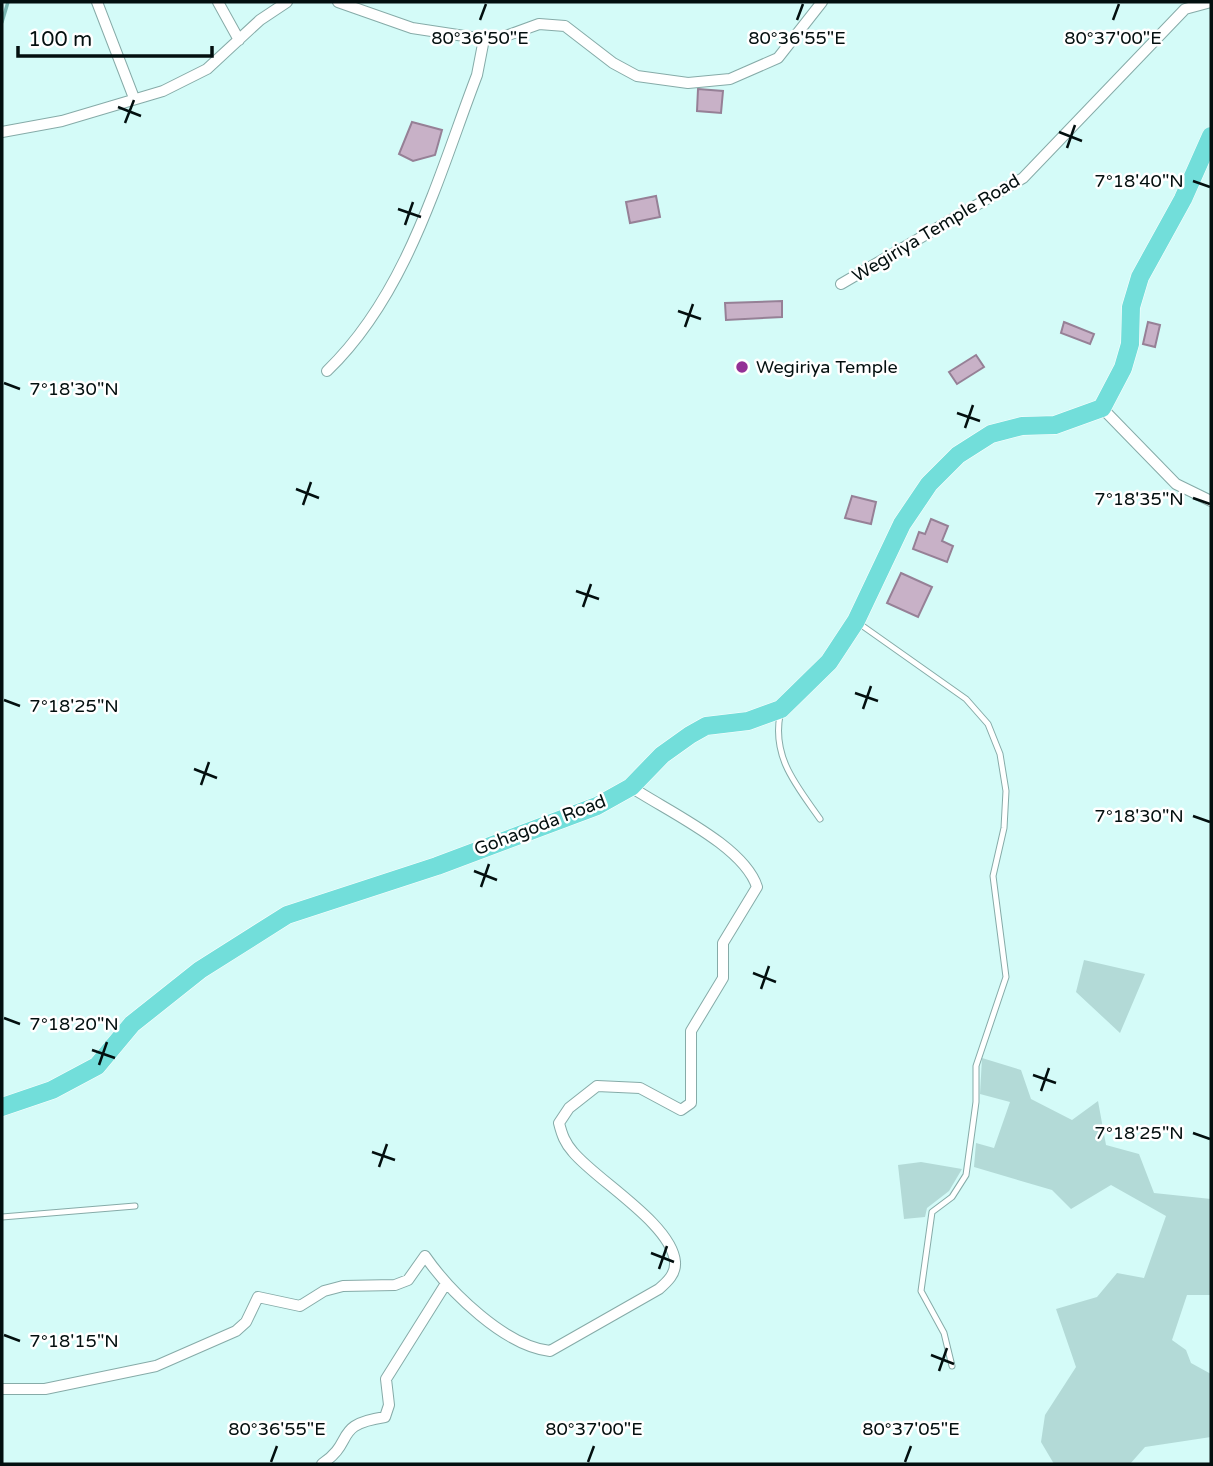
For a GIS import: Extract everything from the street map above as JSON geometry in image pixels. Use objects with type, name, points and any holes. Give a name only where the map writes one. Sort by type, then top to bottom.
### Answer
[{"type":"main road","points":[[1102,408],[1123,368],[1130,344],[1131,307],[1140,277],[1183,199],[1211,136]]},
{"type":"main road","name":"Gohagoda Road","points":[[2,1107],[52,1090],[97,1066],[132,1024],[200,970],[287,915],[437,866],[597,806],[631,787],[679,741],[706,726],[748,721],[781,709],[829,662],[856,621],[902,524],[929,484],[958,455],[991,433],[1022,426],[1055,425],[1102,408]]},
{"type":"street","points":[[97,2],[134,98]]},
{"type":"street","points":[[218,2],[239,40]]},
{"type":"street","points":[[2,132],[62,121],[163,91],[207,69],[287,2]]},
{"type":"street","points":[[338,2],[412,28],[484,39],[503,37],[539,24],[565,26],[613,63],[637,76],[688,83],[730,79],[778,58],[822,2]]},
{"type":"street","name":"Wegiriya Temple Road","points":[[841,284],[1023,178],[1185,9],[1211,2]]},
{"type":"street","points":[[327,371],[356,343],[392,288],[477,75],[484,39]]},
{"type":"street","points":[[1102,408],[1177,484],[1211,501]]},
{"type":"street","points":[[2,1389],[45,1389],[156,1366],[236,1331],[246,1322],[258,1297],[300,1306],[324,1290],[343,1286],[395,1284],[408,1280],[425,1256],[445,1284],[494,1325],[534,1349],[550,1352],[659,1289],[671,1278],[675,1262],[667,1242],[634,1205],[574,1153],[563,1139],[559,1123],[569,1108],[597,1086],[640,1088],[681,1110],[691,1103],[691,1031],[723,978],[723,943],[757,887],[753,874],[715,839],[631,787]]},
{"type":"street","points":[[322,1464],[334,1456],[351,1427],[359,1421],[385,1417],[388,1405],[386,1379],[445,1284]]},
{"type":"lane","points":[[856,621],[966,699],[988,724],[1000,754],[1006,791],[1004,828],[993,876],[1006,977],[976,1066],[976,1102],[966,1175],[952,1197],[932,1212],[921,1291],[944,1333],[952,1366]]},
{"type":"lane","points":[[781,709],[777,743],[785,769],[820,819]]},
{"type":"lane","points":[[2,1217],[135,1206]]},
{"type":"green space","points":[[1084,960],[1145,974],[1120,1033],[1076,992]]},
{"type":"green space","points":[[982,1058],[1021,1070],[1031,1099],[1072,1120],[1098,1101],[1106,1145],[1139,1154],[1154,1193],[1211,1199],[1211,1295],[1187,1295],[1172,1340],[1186,1350],[1191,1363],[1211,1374],[1211,1437],[1145,1447],[1130,1464],[1054,1464],[1041,1442],[1045,1415],[1076,1367],[1056,1309],[1097,1297],[1117,1273],[1144,1278],[1166,1216],[1111,1185],[1071,1209],[1052,1190],[974,1167],[976,1143],[994,1148],[1010,1102],[980,1094]]},
{"type":"green space","points":[[921,1162],[962,1169],[949,1191],[927,1208],[925,1217],[904,1219],[898,1165]]},
{"type":"building","points":[[698,89],[723,91],[721,113],[697,111]]},
{"type":"building","points":[[412,122],[442,130],[435,155],[413,161],[399,154]]},
{"type":"building","points":[[656,196],[660,217],[630,223],[626,202]]},
{"type":"building","points":[[782,301],[782,317],[726,320],[725,303]]},
{"type":"building","points":[[1064,322],[1094,334],[1090,344],[1061,333]]},
{"type":"building","points":[[1148,322],[1160,325],[1155,347],[1143,344]]},
{"type":"building","points":[[976,355],[984,367],[957,384],[949,372]]},
{"type":"building","points":[[852,496],[876,502],[871,524],[845,518]]},
{"type":"building","points":[[931,519],[948,526],[942,541],[953,546],[947,562],[913,549],[919,532],[925,534]]},
{"type":"building","points":[[901,573],[932,587],[918,617],[887,603]]},
{"type":"waterway","points":[[2,22],[8,2]]},
{"type":"place","name":"Wegiriya Temple","points":[[742,367]]}]
